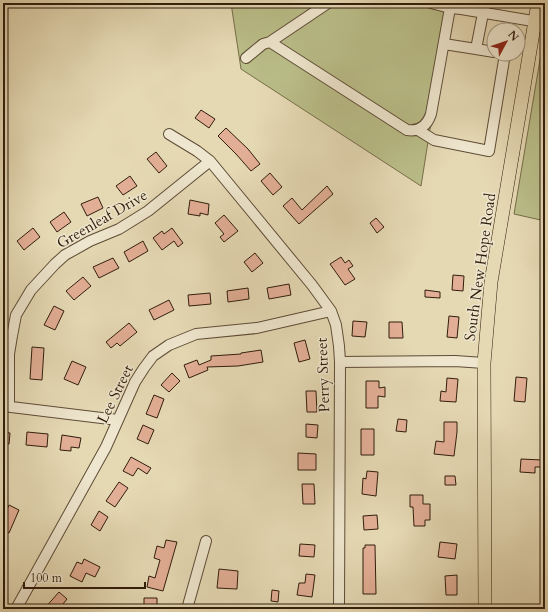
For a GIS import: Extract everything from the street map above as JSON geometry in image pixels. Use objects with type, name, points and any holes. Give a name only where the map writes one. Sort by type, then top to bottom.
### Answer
[{"type":"main road","name":"South New Hope Road","points":[[485,609],[484,363],[491,282],[540,22],[538,3]]},
{"type":"street","points":[[246,58],[263,44],[270,42],[328,3]]},
{"type":"street","points":[[431,3],[450,8],[484,8],[540,22]]},
{"type":"street","points":[[418,130],[426,125],[431,114],[450,8]]},
{"type":"street","points":[[476,49],[484,8]]},
{"type":"street","points":[[270,42],[407,130],[418,130],[434,140],[489,151],[504,62]]},
{"type":"street","points":[[444,44],[486,51]]},
{"type":"street","name":"Perry Street","points":[[169,134],[197,151],[210,161],[312,285],[331,311],[336,325],[340,362],[339,609]]},
{"type":"street","name":"Greenleaf Drive","points":[[6,406],[9,354],[16,315],[31,290],[65,255],[90,241],[119,228],[148,211],[210,161]]},
{"type":"street","name":"Lee Street","points":[[16,609],[106,447],[135,382],[153,356],[169,345],[196,334],[257,328],[331,311]]},
{"type":"street","points":[[340,362],[456,361],[484,363]]},
{"type":"street","points":[[6,406],[118,420]]},
{"type":"street","points":[[187,609],[206,541]]},
{"type":"green space","points":[[231,3],[450,3],[421,186],[241,69]]},
{"type":"green space","points":[[545,30],[545,221],[514,214]]},
{"type":"building","points":[[201,110],[215,119],[209,128],[195,118]]},
{"type":"building","points":[[226,128],[248,149],[260,164],[251,171],[218,136]]},
{"type":"building","points":[[156,152],[167,166],[159,173],[147,159]]},
{"type":"building","points":[[270,173],[282,187],[273,195],[261,181]]},
{"type":"building","points":[[130,176],[137,186],[123,195],[116,186]]},
{"type":"building","points":[[327,186],[333,194],[299,224],[283,206],[292,198],[302,210]]},
{"type":"building","points":[[98,197],[103,208],[87,216],[81,204]]},
{"type":"building","points":[[190,200],[209,204],[208,215],[200,213],[200,216],[188,214]]},
{"type":"building","points":[[64,212],[71,222],[57,232],[50,222]]},
{"type":"building","points":[[224,215],[238,231],[224,242],[220,237],[224,234],[215,223]]},
{"type":"building","points":[[376,218],[384,227],[377,233],[370,223]]},
{"type":"building","points":[[33,228],[40,237],[24,250],[17,241]]},
{"type":"building","points":[[172,228],[183,243],[178,247],[174,241],[162,250],[153,238],[162,231],[164,234]]},
{"type":"building","points":[[143,241],[148,251],[129,262],[124,252]]},
{"type":"building","points":[[255,253],[263,263],[252,272],[244,262]]},
{"type":"building","points":[[341,257],[345,263],[349,260],[353,266],[348,269],[355,279],[345,285],[330,264]]},
{"type":"building","points":[[113,258],[119,268],[99,278],[93,267]]},
{"type":"building","points":[[453,275],[464,276],[463,291],[452,290]]},
{"type":"building","points":[[83,277],[91,286],[74,300],[66,291]]},
{"type":"building","points":[[289,284],[291,295],[269,299],[267,288]]},
{"type":"building","points":[[248,288],[249,299],[228,302],[227,291]]},
{"type":"building","points":[[425,290],[440,292],[440,298],[425,297]]},
{"type":"building","points":[[210,293],[211,304],[189,306],[188,295]]},
{"type":"building","points":[[169,300],[174,310],[154,320],[149,310]]},
{"type":"building","points":[[54,306],[64,311],[55,330],[44,325]]},
{"type":"building","points":[[449,316],[459,317],[457,338],[447,337]]},
{"type":"building","points":[[353,321],[367,322],[365,337],[352,336]]},
{"type":"building","points":[[389,322],[402,322],[403,338],[389,338]]},
{"type":"building","points":[[129,323],[137,332],[120,346],[117,343],[111,348],[106,342]]},
{"type":"building","points":[[305,340],[310,359],[299,362],[294,343]]},
{"type":"building","points":[[32,347],[44,348],[42,380],[30,379]]},
{"type":"building","points":[[261,350],[263,362],[238,366],[207,367],[208,370],[189,378],[184,365],[197,360],[199,365],[211,360],[211,356],[241,354]]},
{"type":"building","points":[[72,361],[86,367],[78,385],[64,379]]},
{"type":"building","points":[[172,373],[180,381],[169,392],[161,385]]},
{"type":"building","points":[[516,377],[527,378],[525,402],[514,401]]},
{"type":"building","points":[[447,378],[458,379],[456,402],[440,401],[441,391],[446,392]]},
{"type":"building","points":[[366,381],[379,381],[379,388],[385,387],[385,397],[378,396],[378,408],[366,408]]},
{"type":"building","points":[[306,391],[316,391],[317,412],[307,412]]},
{"type":"building","points":[[154,395],[164,399],[157,418],[146,414]]},
{"type":"building","points":[[398,419],[407,420],[406,432],[396,431]]},
{"type":"building","points":[[444,422],[457,422],[454,456],[434,454],[436,441],[444,442]]},
{"type":"building","points":[[306,424],[318,425],[317,438],[306,437]]},
{"type":"building","points":[[143,425],[154,430],[148,444],[137,439]]},
{"type":"building","points":[[361,429],[374,429],[374,455],[361,455]]},
{"type":"building","points":[[3,432],[10,433],[9,444],[3,444]]},
{"type":"building","points":[[27,432],[48,434],[47,447],[26,445]]},
{"type":"building","points":[[62,435],[81,438],[79,448],[71,447],[71,451],[60,450]]},
{"type":"building","points":[[298,453],[316,454],[316,470],[298,470]]},
{"type":"building","points":[[131,457],[151,468],[147,474],[138,468],[133,476],[123,471]]},
{"type":"building","points":[[521,459],[542,460],[542,467],[535,467],[535,473],[520,472]]},
{"type":"building","points":[[367,471],[378,472],[376,496],[362,494],[363,478],[366,479]]},
{"type":"building","points":[[445,476],[455,476],[456,485],[445,485]]},
{"type":"building","points":[[119,482],[128,488],[115,507],[106,501]]},
{"type":"building","points":[[302,484],[314,484],[315,504],[303,504]]},
{"type":"building","points":[[410,495],[423,495],[423,504],[430,504],[430,520],[425,520],[425,526],[414,526],[413,507],[410,507]]},
{"type":"building","points":[[9,505],[19,510],[9,533],[3,531],[3,519]]},
{"type":"building","points":[[99,511],[108,517],[100,531],[91,525]]},
{"type":"building","points":[[377,515],[378,529],[364,530],[363,516]]},
{"type":"building","points":[[166,540],[177,542],[163,591],[147,587],[149,576],[155,578],[160,560],[154,558],[157,546],[164,548]]},
{"type":"building","points":[[440,542],[457,544],[455,559],[438,557]]},
{"type":"building","points":[[300,544],[315,545],[314,557],[299,556]]},
{"type":"building","points":[[365,545],[375,545],[376,594],[363,594],[363,548],[365,548]]},
{"type":"building","points":[[84,559],[100,567],[95,577],[86,573],[82,582],[70,576],[77,562],[82,564]]},
{"type":"building","points":[[219,569],[238,571],[237,589],[217,588]]},
{"type":"building","points":[[306,574],[315,575],[312,597],[297,595],[299,583],[305,583]]},
{"type":"building","points":[[457,575],[457,595],[446,595],[445,576]]},
{"type":"building","points":[[272,590],[279,591],[278,602],[271,601]]},
{"type":"building","points":[[59,592],[67,599],[59,609],[44,609]]},
{"type":"building","points":[[144,598],[157,598],[157,609],[144,609]]}]
